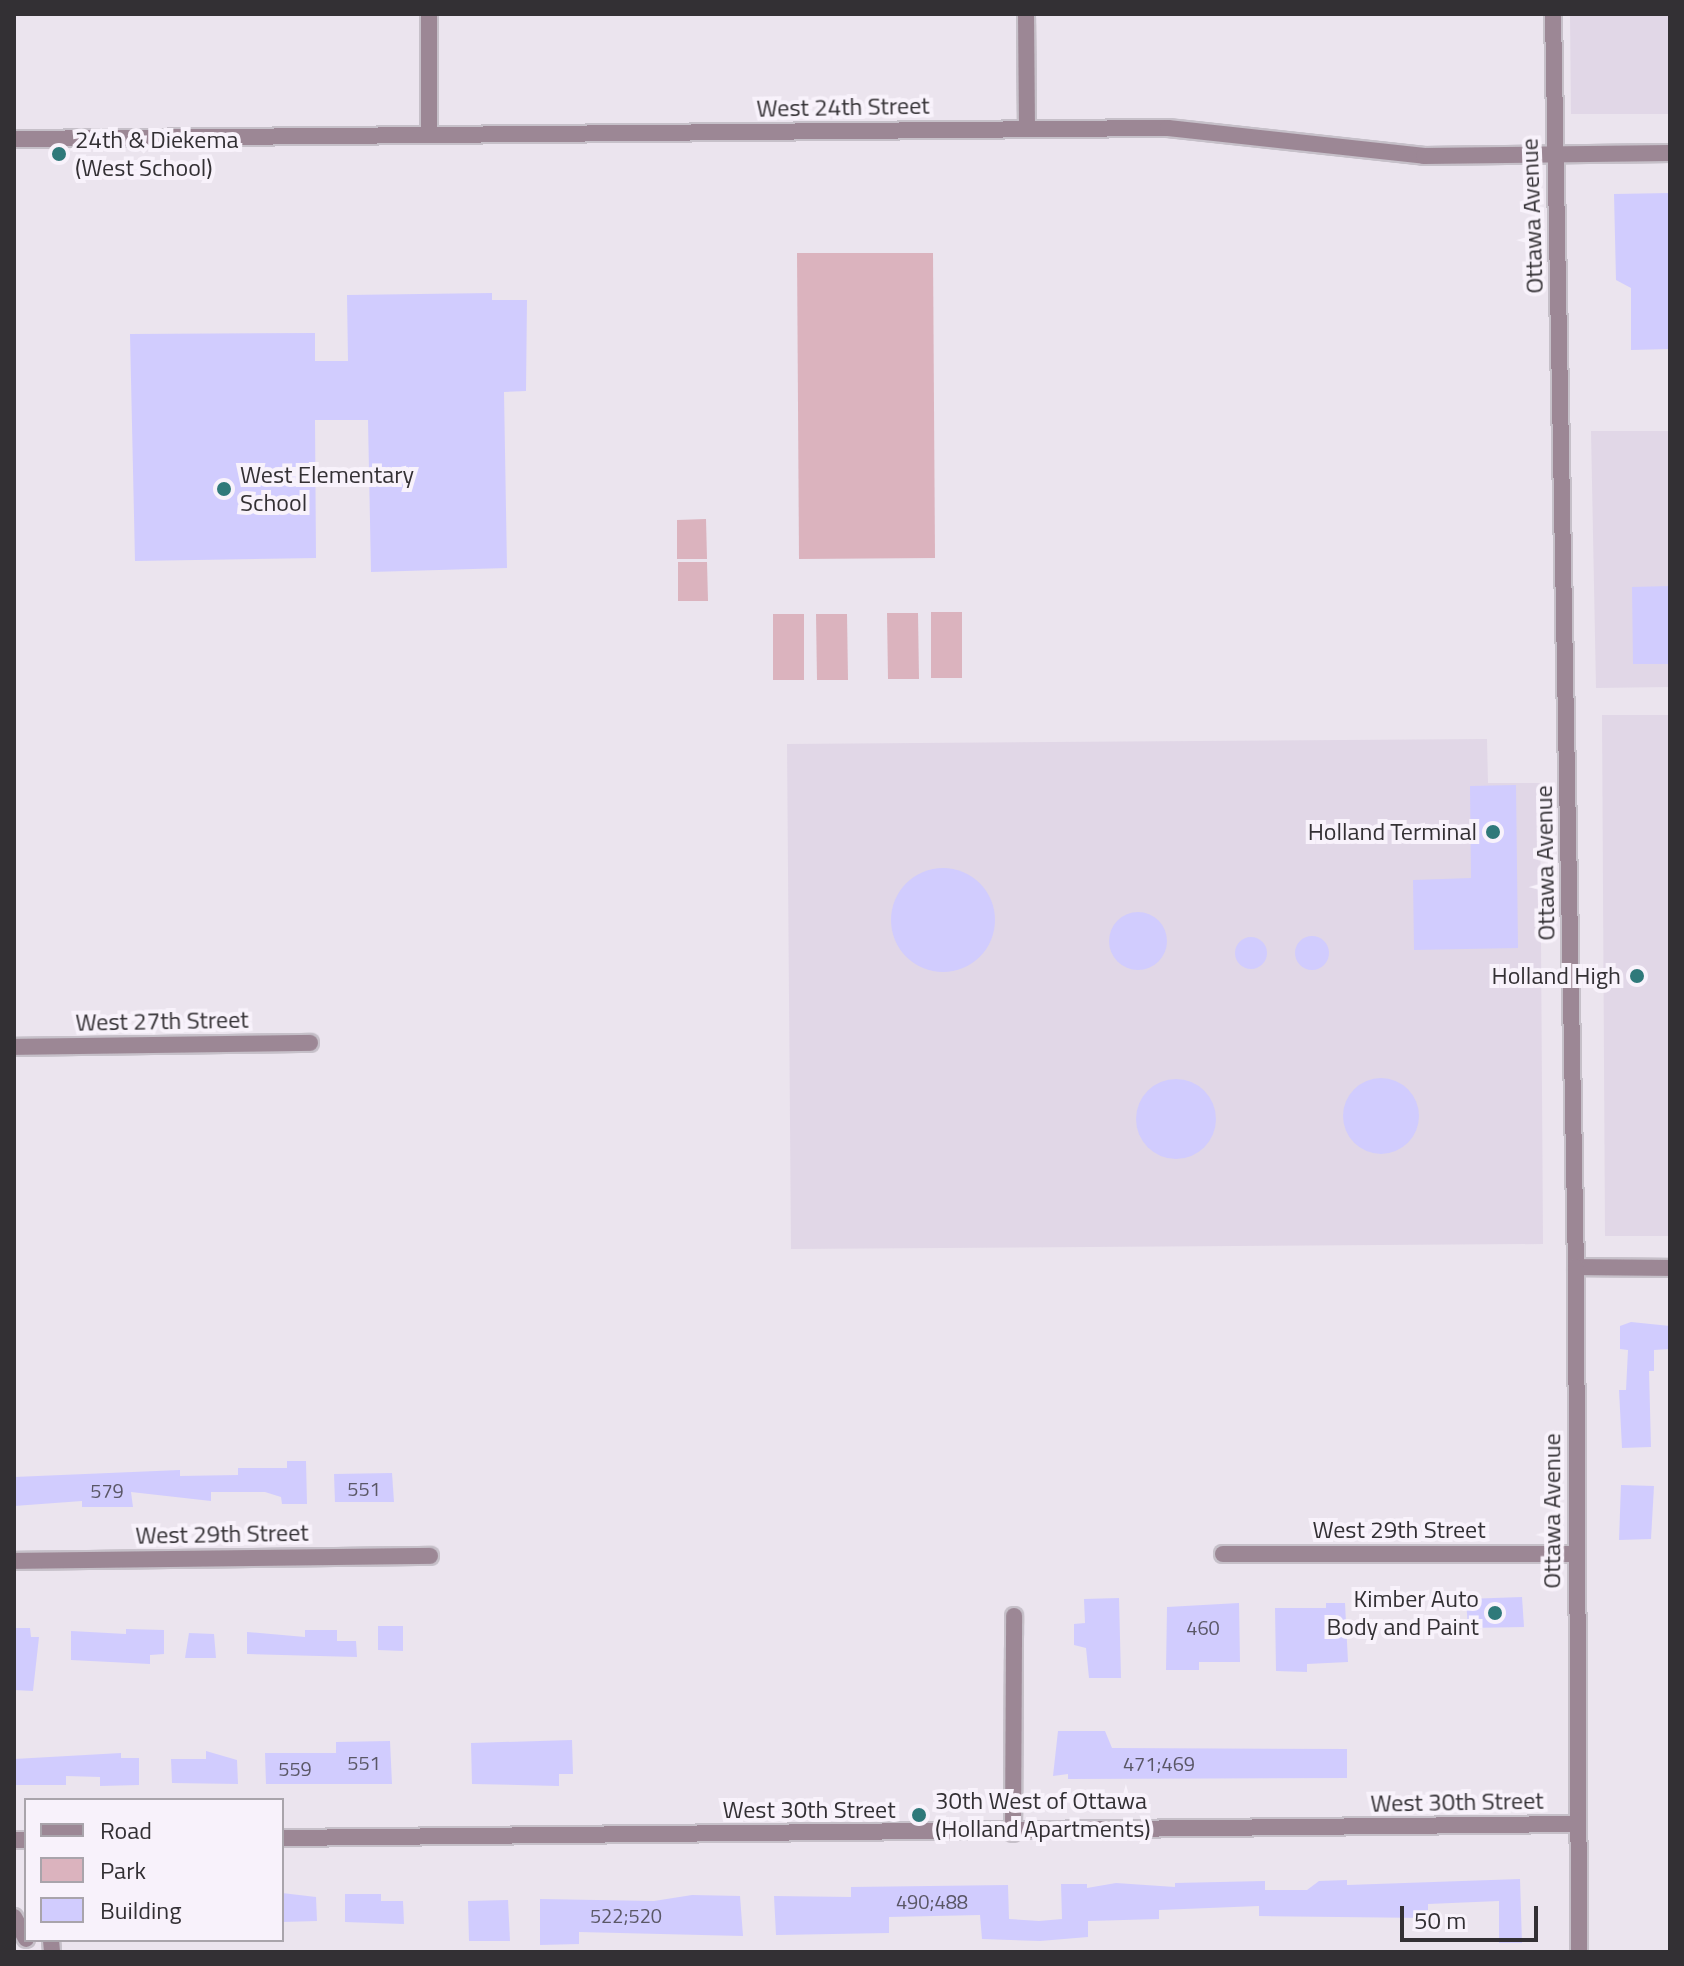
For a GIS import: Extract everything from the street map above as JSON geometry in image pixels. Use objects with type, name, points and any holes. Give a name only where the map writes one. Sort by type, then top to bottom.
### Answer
[{"type":"street","points":[[429,14],[429,135]]},
{"type":"street","points":[[1026,14],[1027,129]]},
{"type":"street","name":"Ottawa Avenue","points":[[1553,14],[1553,154],[1576,1267],[1576,1824],[1579,1952]]},
{"type":"street","name":"West 24th Street","points":[[14,139],[1213,130],[1424,156],[1670,153]]},
{"type":"street","name":"West 27th Street","points":[[14,1047],[310,1043]]},
{"type":"street","points":[[1576,1267],[1670,1268]]},
{"type":"street","name":"West 29th Street","points":[[1223,1554],[1576,1554]]},
{"type":"street","name":"West 29th Street","points":[[14,1561],[430,1556]]},
{"type":"street","points":[[1013,1833],[1014,1616]]},
{"type":"street","name":"West 30th Street","points":[[284,1838],[1013,1833],[1576,1824]]},
{"type":"street","points":[[14,1917],[24,1936]]},
{"type":"shaded area","points":[[1570,14],[1670,14],[1670,114],[1571,114]]},
{"type":"shaded area","points":[[1591,431],[1670,431],[1670,687],[1596,688]]},
{"type":"shaded area","name":"Holland High","points":[[1602,715],[1670,715],[1670,1236],[1605,1236]]},
{"type":"shaded area","name":"Holland Terminal","points":[[1487,739],[1488,783],[1540,783],[1543,1244],[791,1249],[787,744]]},
{"type":"green space","points":[[797,253],[933,253],[935,558],[799,559]]},
{"type":"green space","points":[[706,519],[707,559],[677,559],[677,520]]},
{"type":"green space","points":[[678,562],[707,562],[708,601],[678,601]]},
{"type":"green space","points":[[931,612],[962,612],[962,678],[931,678]]},
{"type":"green space","points":[[887,613],[918,613],[919,679],[888,679]]},
{"type":"green space","points":[[773,614],[804,614],[804,680],[773,680]]},
{"type":"green space","points":[[816,614],[847,614],[848,680],[817,680]]},
{"type":"building","points":[[1670,193],[1670,349],[1631,350],[1631,288],[1616,280],[1614,194]]},
{"type":"building","name":"West Elementary School","points":[[492,293],[492,300],[527,300],[526,391],[504,392],[507,568],[371,572],[368,420],[315,420],[316,558],[135,561],[130,334],[315,333],[315,361],[348,361],[347,295]]},
{"type":"building","points":[[1670,586],[1670,664],[1633,664],[1632,587]]},
{"type":"building","name":"Holland Terminal","points":[[1516,785],[1518,948],[1414,950],[1413,880],[1471,878],[1470,786]]},
{"type":"building","points":[[943,868],[963,872],[980,883],[991,900],[995,920],[991,940],[980,957],[963,968],[943,972],[923,968],[906,957],[895,940],[891,920],[895,900],[906,883],[923,872]]},
{"type":"building","points":[[1138,912],[1149,914],[1158,921],[1165,930],[1165,952],[1158,961],[1149,968],[1138,970],[1127,968],[1118,961],[1111,952],[1109,941],[1111,930],[1118,921],[1127,914]]},
{"type":"building","points":[[1312,936],[1324,941],[1329,953],[1324,965],[1312,970],[1300,965],[1295,953],[1300,941]]},
{"type":"building","points":[[1251,937],[1262,942],[1267,953],[1262,964],[1251,969],[1240,964],[1235,953],[1240,942]]},
{"type":"building","points":[[1381,1078],[1396,1081],[1408,1089],[1416,1101],[1419,1116],[1416,1131],[1408,1143],[1396,1151],[1381,1154],[1366,1151],[1354,1143],[1346,1131],[1343,1116],[1346,1101],[1354,1089],[1366,1081]]},
{"type":"building","points":[[1168,1079],[1184,1079],[1205,1090],[1216,1111],[1216,1127],[1205,1148],[1184,1159],[1168,1159],[1154,1153],[1142,1141],[1136,1127],[1136,1111],[1142,1097],[1154,1085]]},
{"type":"building","points":[[1631,1322],[1670,1326],[1670,1349],[1654,1350],[1654,1371],[1649,1371],[1651,1447],[1622,1448],[1619,1390],[1626,1390],[1628,1350],[1620,1349],[1620,1326]]},
{"type":"building","points":[[287,1461],[306,1461],[307,1504],[282,1504],[281,1497],[265,1492],[211,1492],[211,1501],[131,1492],[133,1507],[82,1507],[82,1501],[14,1506],[14,1477],[180,1470],[180,1476],[238,1475],[238,1468],[287,1468]]},
{"type":"building","points":[[392,1473],[394,1502],[335,1502],[334,1474]]},
{"type":"building","points":[[1621,1485],[1654,1486],[1651,1539],[1619,1540]]},
{"type":"building","name":"Kimber Auto Body and Paint","points":[[1522,1597],[1524,1627],[1468,1628],[1466,1599]]},
{"type":"building","points":[[1119,1598],[1121,1678],[1089,1678],[1086,1648],[1074,1645],[1074,1624],[1085,1623],[1084,1599]]},
{"type":"building","points":[[1239,1603],[1240,1662],[1199,1662],[1199,1670],[1166,1670],[1167,1607]]},
{"type":"building","points":[[1326,1603],[1345,1603],[1348,1662],[1307,1664],[1307,1672],[1276,1671],[1275,1608],[1326,1608]]},
{"type":"building","points":[[378,1626],[403,1626],[403,1651],[378,1650]]},
{"type":"building","points":[[14,1628],[30,1628],[31,1637],[39,1637],[33,1691],[14,1690]]},
{"type":"building","points":[[126,1629],[164,1630],[164,1654],[150,1655],[150,1664],[71,1660],[71,1631],[126,1634]]},
{"type":"building","points":[[305,1630],[337,1630],[337,1641],[356,1641],[357,1657],[247,1654],[247,1632],[305,1637]]},
{"type":"building","points":[[189,1633],[214,1634],[216,1658],[185,1658]]},
{"type":"building","points":[[1058,1731],[1105,1731],[1112,1748],[1347,1749],[1347,1778],[1068,1779],[1068,1774],[1053,1776]]},
{"type":"building","points":[[572,1740],[573,1774],[559,1774],[559,1786],[472,1784],[471,1743]]},
{"type":"building","points":[[390,1741],[392,1784],[266,1784],[265,1753],[336,1753],[336,1742]]},
{"type":"building","points":[[206,1751],[237,1760],[238,1784],[172,1783],[171,1759],[206,1759]]},
{"type":"building","points":[[121,1753],[121,1758],[139,1758],[139,1785],[100,1786],[100,1777],[66,1776],[66,1785],[14,1785],[14,1759]]},
{"type":"building","points":[[1520,1879],[1522,1943],[1499,1943],[1499,1901],[1428,1904],[1428,1918],[1259,1916],[1259,1906],[1159,1910],[1159,1919],[1088,1921],[1088,1937],[1040,1941],[982,1939],[980,1915],[889,1917],[889,1933],[776,1935],[774,1896],[851,1897],[851,1887],[1008,1885],[1009,1919],[1039,1921],[1062,1919],[1061,1884],[1087,1884],[1087,1888],[1116,1883],[1175,1887],[1175,1883],[1265,1881],[1265,1890],[1307,1890],[1319,1881],[1347,1880],[1347,1885]]},
{"type":"building","points":[[284,1893],[316,1897],[317,1921],[284,1922]]},
{"type":"building","points":[[345,1894],[381,1894],[381,1901],[403,1901],[404,1924],[345,1922]]},
{"type":"building","points":[[692,1895],[740,1896],[743,1936],[579,1932],[579,1944],[540,1945],[540,1899],[654,1901]]},
{"type":"building","points":[[508,1900],[510,1941],[469,1941],[468,1901]]},
{"type":"place","name":"24th & Diekema (West School)","points":[[59,154]]},
{"type":"place","name":"West Elementary School","points":[[224,489]]},
{"type":"place","name":"Holland Terminal","points":[[1493,832]]},
{"type":"place","name":"Holland High","points":[[1637,976]]},
{"type":"place","name":"Kimber Auto Body and Paint","points":[[1495,1613]]},
{"type":"place","name":"30th West of Ottawa (Holland Apartments)","points":[[919,1815]]}]
